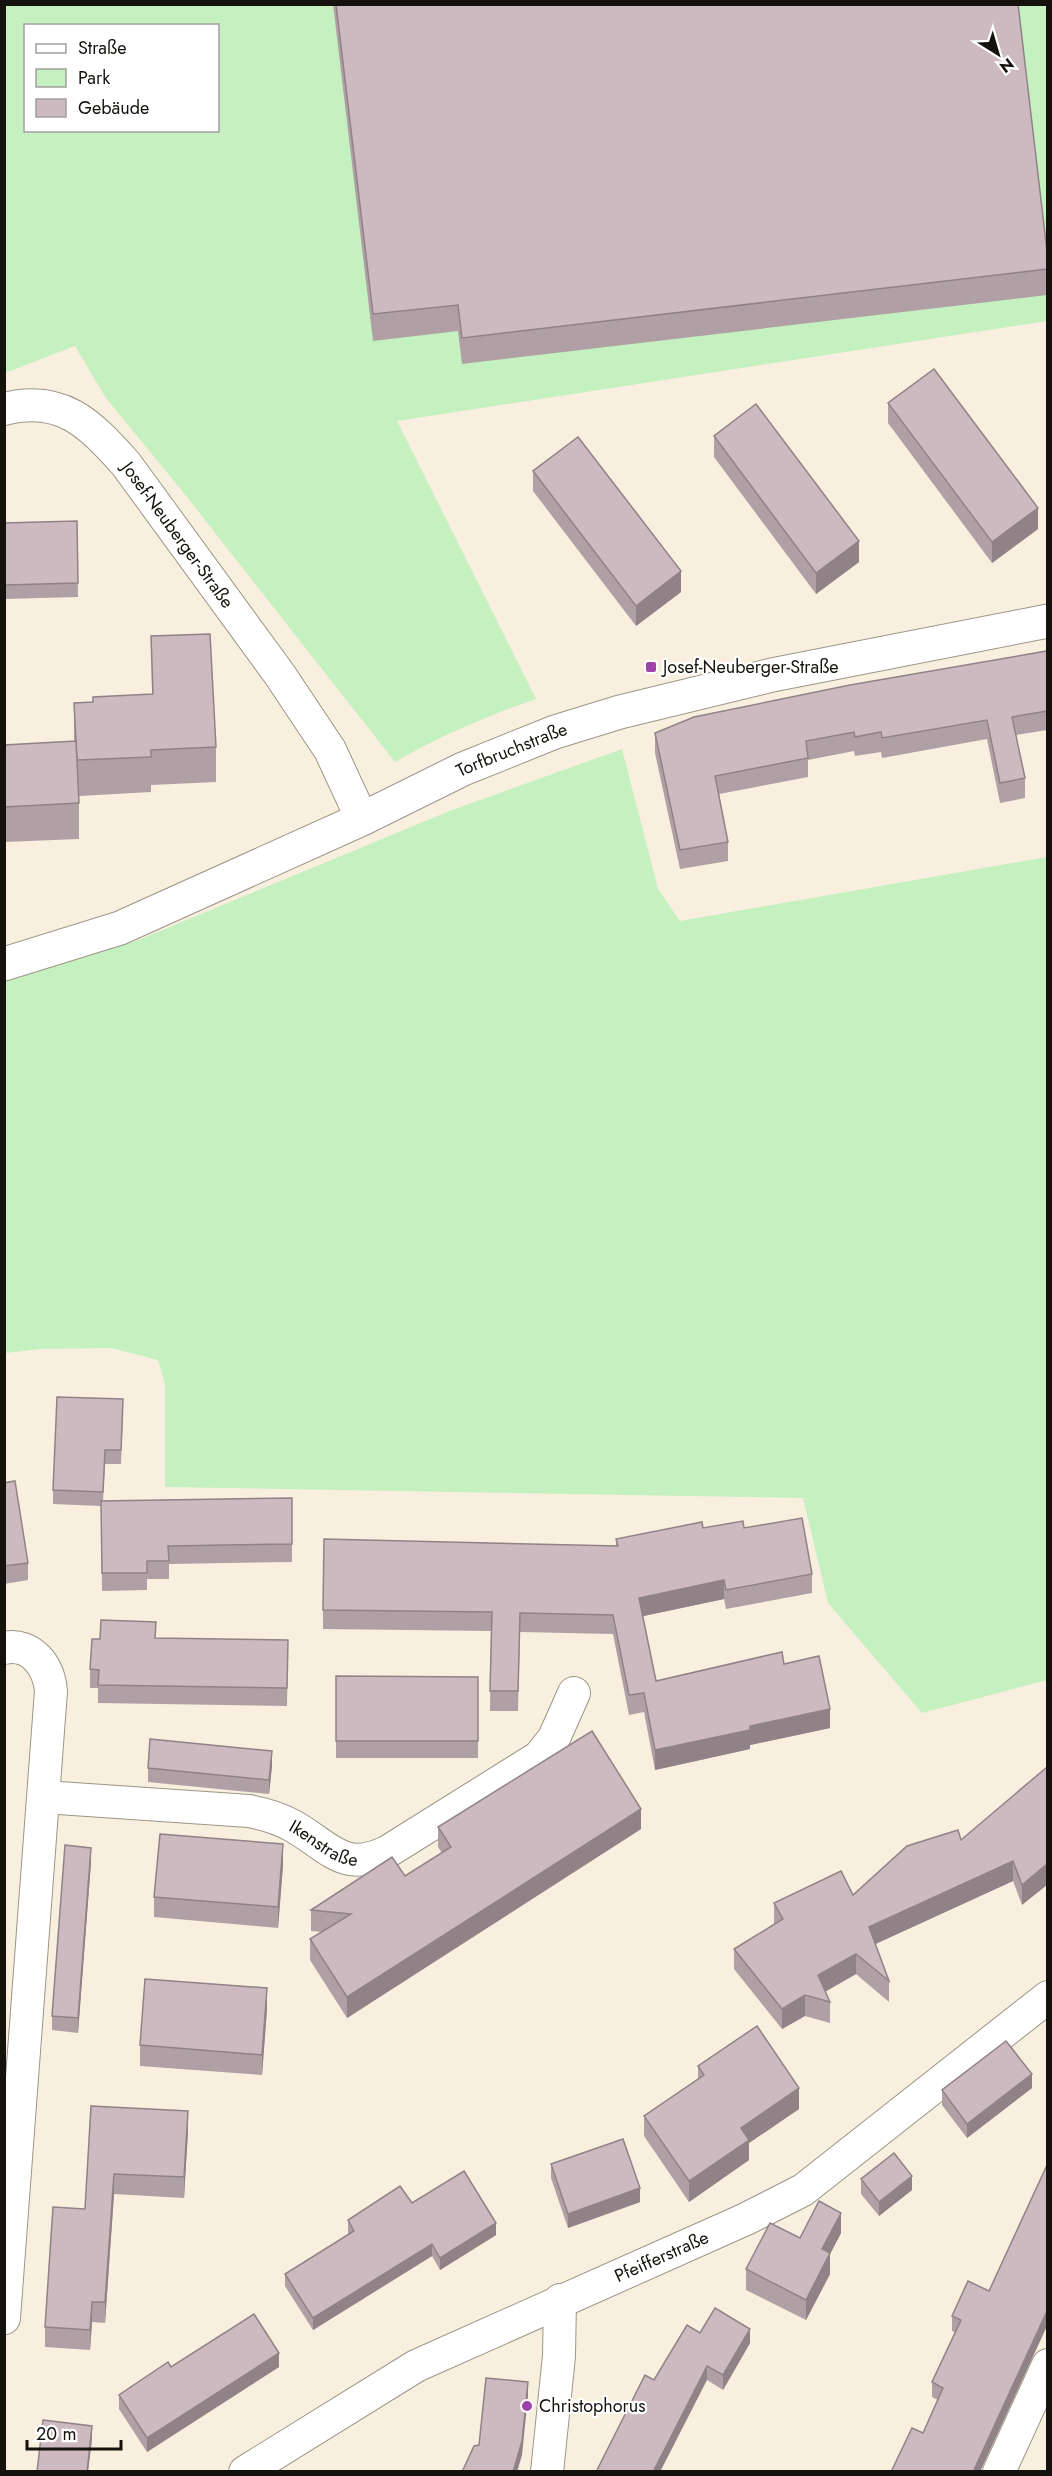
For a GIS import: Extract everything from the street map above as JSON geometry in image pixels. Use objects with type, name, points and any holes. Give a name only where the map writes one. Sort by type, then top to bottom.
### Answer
[{"type":"main road","name":"Torfbruchstraße","points":[[4,964],[120,928],[362,819],[463,769],[555,732],[620,712],[828,663],[916,649],[1047,621]]},
{"type":"street","name":"Josef-Neuberger-Straße","points":[[4,409],[46,404],[63,411],[83,422],[104,439],[126,464],[280,675],[324,740],[362,819]]},
{"type":"street","points":[[4,1648],[12,1646],[30,1651],[40,1660],[50,1674],[51,1691],[4,2318]]},
{"type":"street","name":"Ikenstraße","points":[[44,1797],[249,1811],[276,1817],[341,1858],[356,1862],[369,1861],[539,1757],[554,1738],[574,1693]]},
{"type":"street","name":"Pfeifferstraße","points":[[245,2472],[416,2366],[746,2219],[803,2190],[1047,1997]]},
{"type":"street","points":[[547,2472],[559,2356],[560,2300]]},
{"type":"street","points":[[999,2472],[1047,2365]]},
{"type":"green space","points":[[5,5],[1047,5],[1047,321],[397,421],[536,699],[464,727],[395,762],[183,492],[106,398],[75,346],[5,373]]},
{"type":"green space","points":[[622,749],[658,889],[680,921],[1047,857],[1047,1680],[922,1713],[828,1603],[803,1498],[165,1487],[165,1384],[158,1360],[111,1348],[41,1349],[5,1353],[4,979],[136,941],[447,812]]},
{"type":"building","points":[[336,4],[1018,4],[1047,251],[1047,269],[462,338],[458,305],[373,314]]},
{"type":"building","points":[[934,369],[1038,508],[992,542],[888,403]]},
{"type":"building","points":[[756,404],[859,541],[816,573],[714,436]]},
{"type":"building","points":[[578,437],[681,571],[636,606],[533,471]]},
{"type":"building","points":[[77,521],[78,583],[4,585],[4,523]]},
{"type":"building","points":[[210,634],[216,747],[151,750],[151,757],[77,760],[74,703],[93,702],[93,697],[153,694],[151,636]]},
{"type":"building","points":[[1047,651],[1047,711],[1012,717],[1025,778],[1000,783],[987,720],[882,738],[881,732],[855,737],[854,732],[806,741],[808,758],[715,776],[728,842],[680,850],[655,733],[694,717],[850,685]]},
{"type":"building","points":[[76,741],[79,803],[4,807],[4,745]]},
{"type":"building","points":[[57,1397],[123,1399],[121,1450],[105,1450],[103,1492],[53,1490]]},
{"type":"building","points":[[15,1481],[28,1563],[4,1566],[4,1483]]},
{"type":"building","points":[[292,1498],[292,1544],[168,1546],[169,1561],[147,1561],[147,1573],[102,1573],[101,1501]]},
{"type":"building","points":[[802,1518],[812,1574],[726,1590],[724,1580],[639,1598],[656,1681],[782,1652],[784,1664],[819,1656],[830,1709],[750,1726],[750,1730],[655,1750],[644,1693],[629,1695],[613,1615],[520,1613],[518,1691],[490,1691],[492,1612],[323,1610],[324,1539],[618,1546],[616,1539],[702,1522],[703,1528],[743,1521],[744,1528]]},
{"type":"building","points":[[101,1620],[156,1622],[155,1638],[288,1640],[287,1688],[98,1685],[99,1670],[90,1669],[92,1639],[100,1639]]},
{"type":"building","points":[[336,1676],[478,1677],[478,1741],[336,1741]]},
{"type":"building","points":[[592,1731],[641,1809],[347,1997],[310,1939],[351,1914],[311,1910],[392,1857],[405,1876],[451,1847],[438,1827]]},
{"type":"building","points":[[150,1739],[272,1751],[269,1780],[148,1768]]},
{"type":"building","points":[[1047,1767],[1047,1864],[1022,1885],[1013,1861],[869,1927],[889,1981],[856,1954],[818,1975],[830,2002],[805,1995],[782,2009],[734,1949],[783,1919],[774,1903],[841,1871],[853,1895],[907,1846],[958,1830],[961,1840]]},
{"type":"building","points":[[160,1834],[283,1844],[278,1907],[154,1897]]},
{"type":"building","points":[[65,1845],[91,1848],[78,2018],[52,2016]]},
{"type":"building","points":[[145,1979],[267,1988],[262,2055],[140,2045]]},
{"type":"building","points":[[757,2026],[799,2088],[741,2128],[749,2140],[689,2181],[644,2116],[704,2075],[698,2066]]},
{"type":"building","points":[[1006,2041],[1032,2074],[967,2124],[942,2090]]},
{"type":"building","points":[[91,2106],[188,2111],[184,2177],[114,2174],[105,2302],[92,2302],[90,2330],[45,2327],[53,2207],[85,2209]]},
{"type":"building","points":[[623,2139],[640,2188],[568,2214],[551,2164]]},
{"type":"building","points":[[894,2153],[912,2176],[879,2202],[861,2179]]},
{"type":"building","points":[[1047,2165],[1047,2311],[973,2472],[891,2472],[912,2428],[923,2433],[943,2388],[932,2382],[961,2320],[952,2316],[968,2281],[989,2291]]},
{"type":"building","points":[[464,2171],[496,2223],[440,2258],[432,2244],[313,2318],[285,2274],[354,2231],[348,2220],[400,2186],[412,2203]]},
{"type":"building","points":[[819,2201],[841,2213],[822,2249],[830,2253],[806,2300],[746,2269],[770,2223],[800,2238]]},
{"type":"building","points":[[715,2308],[750,2329],[723,2375],[707,2366],[653,2472],[596,2472],[645,2375],[654,2380],[687,2325],[700,2333]]},
{"type":"building","points":[[254,2314],[279,2353],[147,2438],[119,2395],[168,2362],[171,2367]]},
{"type":"building","points":[[486,2378],[528,2382],[522,2441],[513,2472],[462,2472],[474,2446],[479,2445]]},
{"type":"building","points":[[43,2420],[92,2426],[87,2472],[37,2472]]},
{"type":"place","name":"Josef-Neuberger-Straße","points":[[651,667]]},
{"type":"place","name":"Christophorus","points":[[527,2406]]}]
